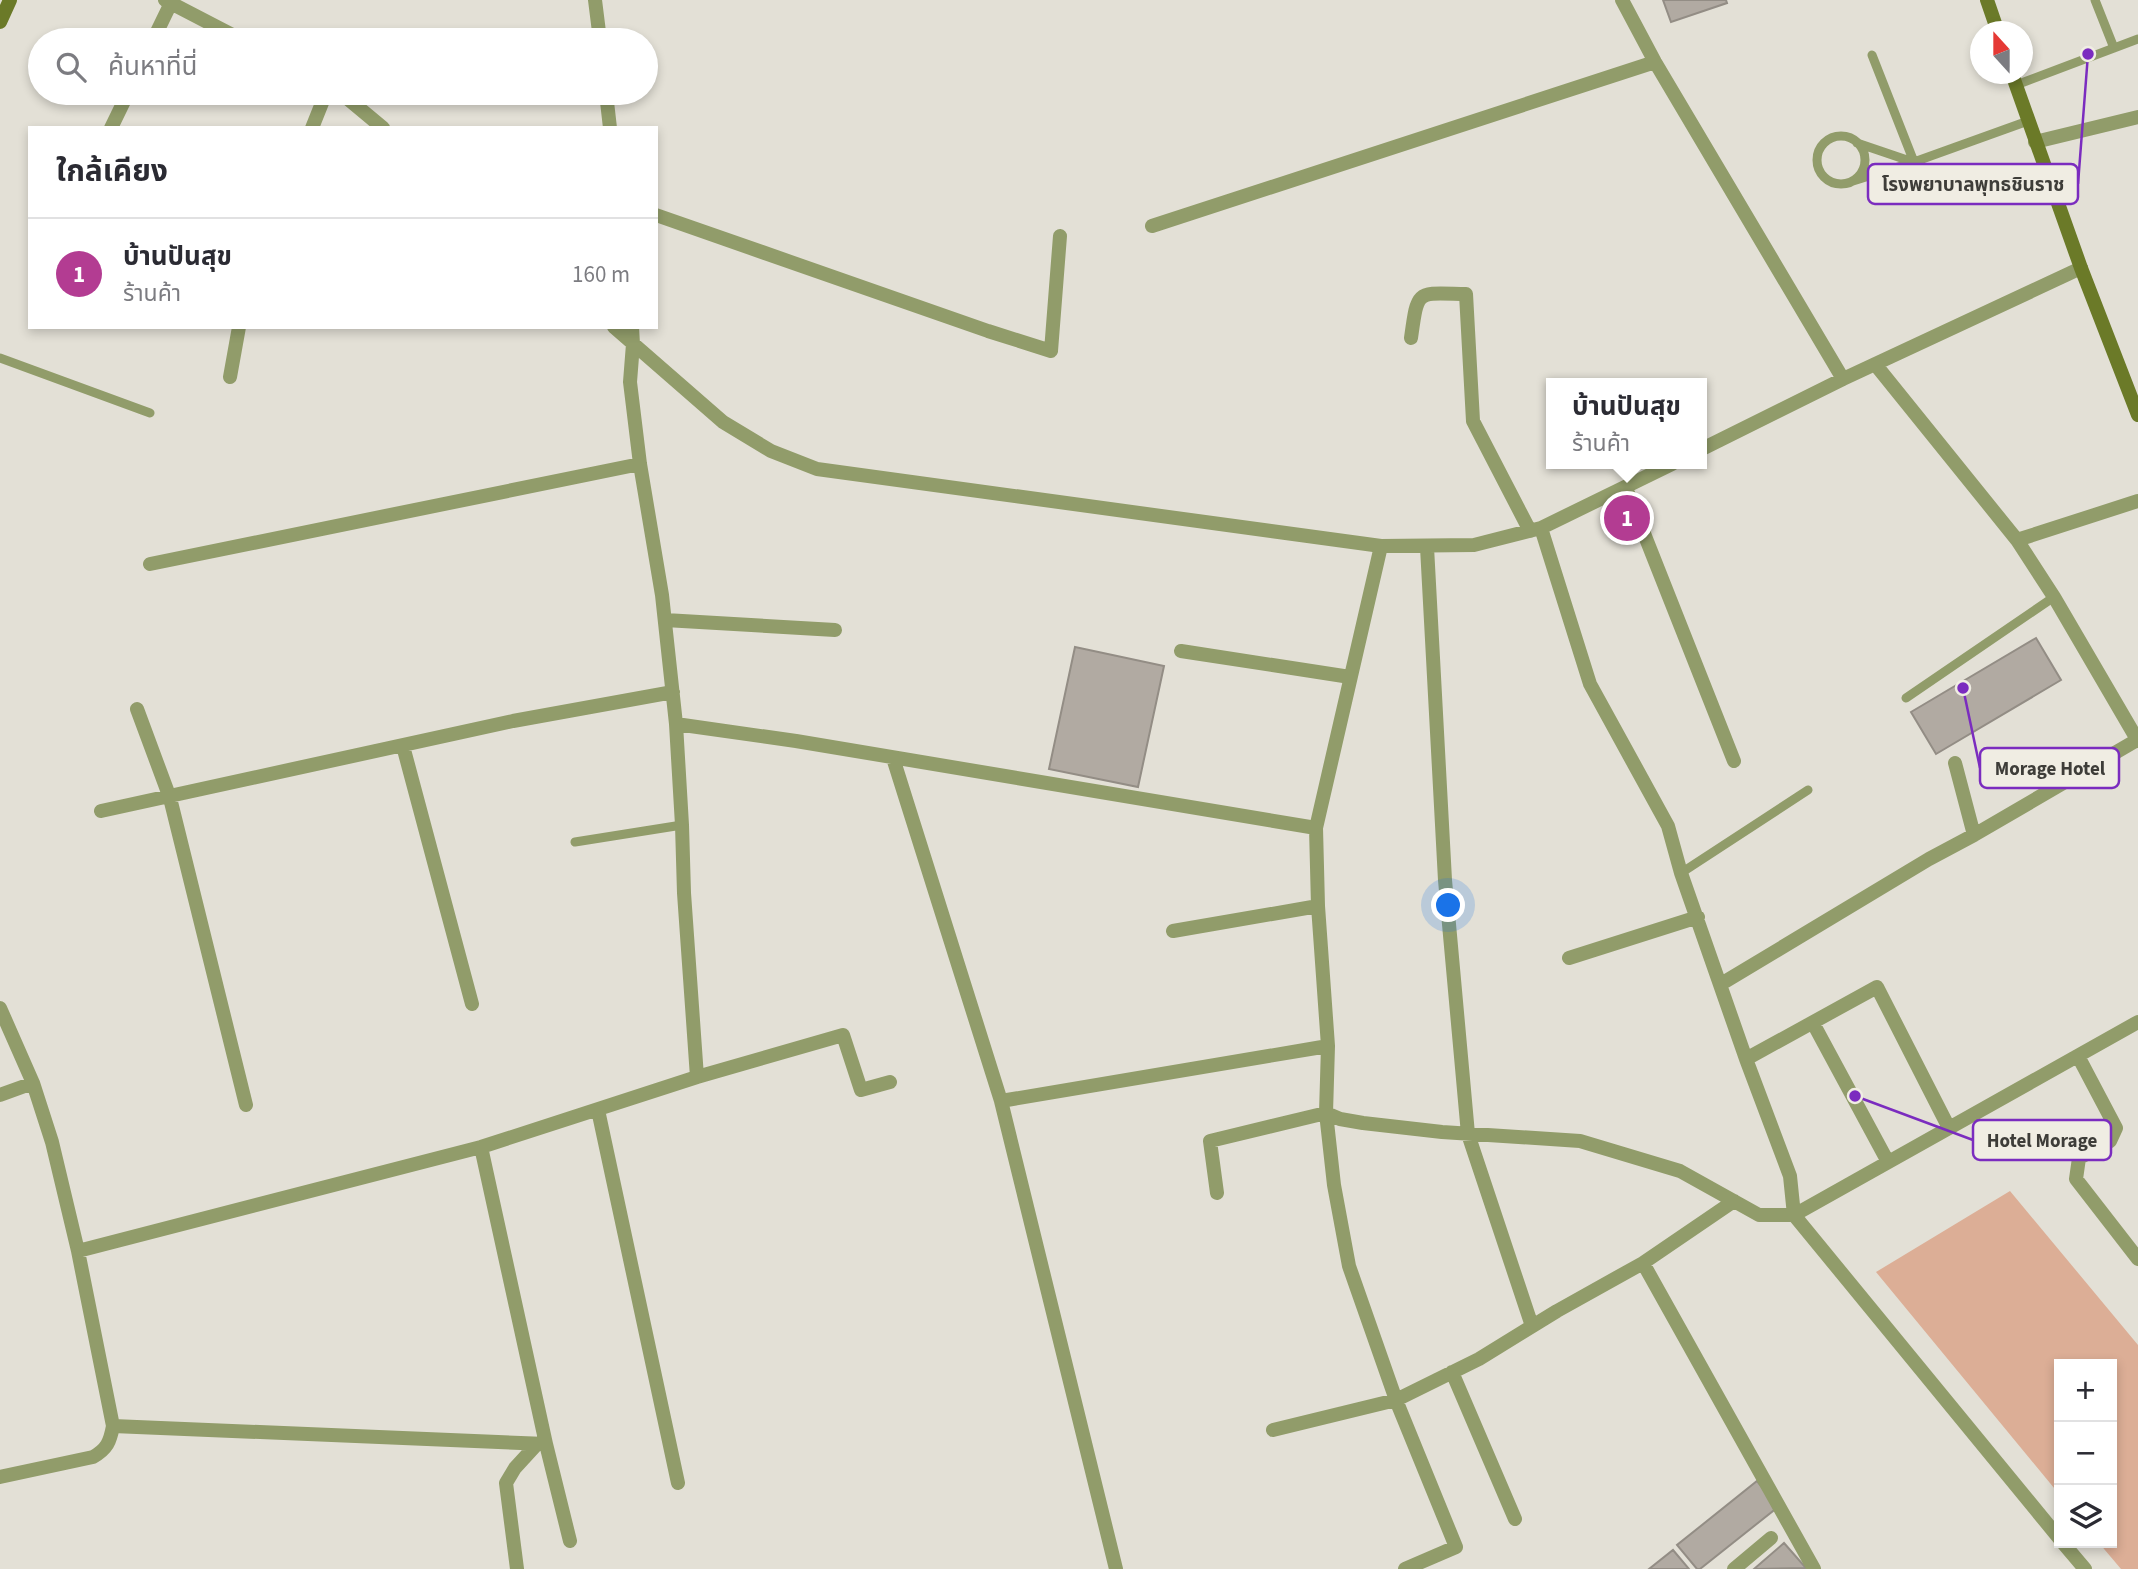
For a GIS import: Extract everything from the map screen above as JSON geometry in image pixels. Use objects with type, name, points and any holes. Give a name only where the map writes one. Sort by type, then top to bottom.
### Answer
[{"type":"main road","points":[[0,22],[10,0]]},
{"type":"main road","points":[[1987,0],[1994,21]]},
{"type":"main road","points":[[2016,84],[2081,268],[2137,404]]},
{"type":"street","points":[[595,0],[598,28]]},
{"type":"street","points":[[1622,0],[1655,62],[1843,379]]},
{"type":"street","points":[[158,28],[168,1],[219,28]]},
{"type":"street","points":[[1152,226],[1655,62]]},
{"type":"street","points":[[112,126],[122,105]]},
{"type":"street","points":[[313,126],[321,105]]},
{"type":"street","points":[[355,105],[381,126]]},
{"type":"street","points":[[607,105],[610,126]]},
{"type":"street","points":[[2035,142],[2138,117]]},
{"type":"street","points":[[658,216],[1051,351],[1060,236]]},
{"type":"street","points":[[1707,447],[1843,379],[2081,268]]},
{"type":"street","points":[[1411,338],[1416,302],[1421,297],[1430,293],[1466,294],[1473,421],[1536,530],[1590,684],[1668,826],[1681,873],[1790,1177],[1794,1215],[2054,1532]]},
{"type":"street","points":[[230,377],[239,329]]},
{"type":"street","points":[[616,329],[723,422],[771,452],[817,468],[1381,546],[1474,545],[1536,530],[1662,469]]},
{"type":"street","points":[[632,329],[630,382],[665,620],[676,724],[684,894],[697,1077]]},
{"type":"street","points":[[1721,984],[1929,859],[2137,740],[2054,597],[2017,540],[1875,365]]},
{"type":"street","points":[[150,564],[640,464]]},
{"type":"street","points":[[1626,488],[1734,761]]},
{"type":"street","points":[[2017,540],[2138,501]]},
{"type":"street","points":[[1381,546],[1316,828],[1318,906],[1328,1046],[1326,1113],[1334,1185],[1349,1266],[1396,1400],[1456,1547],[1405,1569]]},
{"type":"street","points":[[1427,547],[1445,880],[1468,1134],[1532,1326]]},
{"type":"street","points":[[665,620],[835,630]]},
{"type":"street","points":[[1181,651],[1350,677]]},
{"type":"street","points":[[101,811],[513,721],[673,692]]},
{"type":"street","points":[[136,709],[170,798],[246,1105]]},
{"type":"street","points":[[676,724],[1316,828]]},
{"type":"street","points":[[404,746],[471,1004]]},
{"type":"street","points":[[893,758],[1001,1101],[1116,1569]]},
{"type":"street","points":[[1955,762],[1974,835]]},
{"type":"street","points":[[1173,931],[1318,906]]},
{"type":"street","points":[[1569,958],[1698,917]]},
{"type":"street","points":[[1746,1059],[1877,987],[1949,1128]]},
{"type":"street","points":[[0,1008],[33,1083],[52,1142],[78,1251],[113,1426],[111,1440],[105,1450],[93,1457],[0,1477]]},
{"type":"street","points":[[1217,1193],[1210,1141],[1326,1113],[1340,1119],[1363,1123],[1468,1134],[1580,1141],[1680,1171],[1759,1215],[1794,1215],[2138,1022]]},
{"type":"street","points":[[1813,1023],[1888,1162]]},
{"type":"street","points":[[78,1251],[481,1147],[697,1077],[844,1035],[861,1090],[890,1082]]},
{"type":"street","points":[[1001,1101],[1328,1046]]},
{"type":"street","points":[[2078,1056],[2116,1128],[2110,1141],[2079,1157],[2076,1179],[2138,1259]]},
{"type":"street","points":[[0,1095],[33,1083]]},
{"type":"street","points":[[598,1110],[678,1483]]},
{"type":"street","points":[[481,1147],[542,1444],[570,1541]]},
{"type":"street","points":[[1273,1430],[1396,1400],[1479,1359],[1643,1263],[1734,1201]]},
{"type":"street","points":[[1643,1263],[1814,1569]]},
{"type":"street","points":[[1452,1372],[1515,1519]]},
{"type":"street","points":[[113,1426],[542,1444]]},
{"type":"street","points":[[517,1569],[506,1483],[515,1468],[542,1444]]},
{"type":"street","points":[[1734,1569],[1771,1538]]},
{"type":"street","points":[[2067,1548],[2085,1569]]},
{"type":"lane","points":[[2095,0],[2113,48]]},
{"type":"lane","points":[[2033,73],[2138,39]]},
{"type":"lane","points":[[1872,55],[1914,162]]},
{"type":"lane","points":[[1914,162],[1844,136],[1825,142],[1817,156],[1820,172],[1826,179],[1844,184],[1914,162],[2028,121]]},
{"type":"lane","points":[[1853,181],[1864,166],[1862,149],[1857,143]]},
{"type":"lane","points":[[0,358],[150,413]]},
{"type":"lane","points":[[1906,698],[2054,597]]},
{"type":"lane","points":[[1681,873],[1808,790]]},
{"type":"lane","points":[[575,842],[682,825]]},
{"type":"shaded area","points":[[2010,1191],[2138,1345],[2138,1569],[2121,1569],[2103,1548],[2117,1548],[2117,1359],[2054,1359],[2054,1488],[1876,1272]]},
{"type":"building","points":[[1663,0],[1726,0],[1727,3],[1671,22]]},
{"type":"building","points":[[2036,638],[2061,680],[1936,754],[1911,712]]},
{"type":"building","points":[[1075,647],[1164,666],[1138,787],[1049,769]]},
{"type":"building","points":[[1757,1481],[1778,1507],[1697,1569],[1677,1545]]},
{"type":"building","points":[[1784,1543],[1806,1568],[1754,1569]]},
{"type":"building","points":[[1673,1550],[1689,1569],[1649,1569]]},
{"type":"place","name":"โรงพยาบาลพุทธชินราช","points":[[2088,54]]},
{"type":"place","name":"บ้านปันสุข","points":[[1627,518]]},
{"type":"place","name":"Morage Hotel","points":[[1963,688]]},
{"type":"place","name":"Hotel Morage","points":[[1855,1096]]}]
